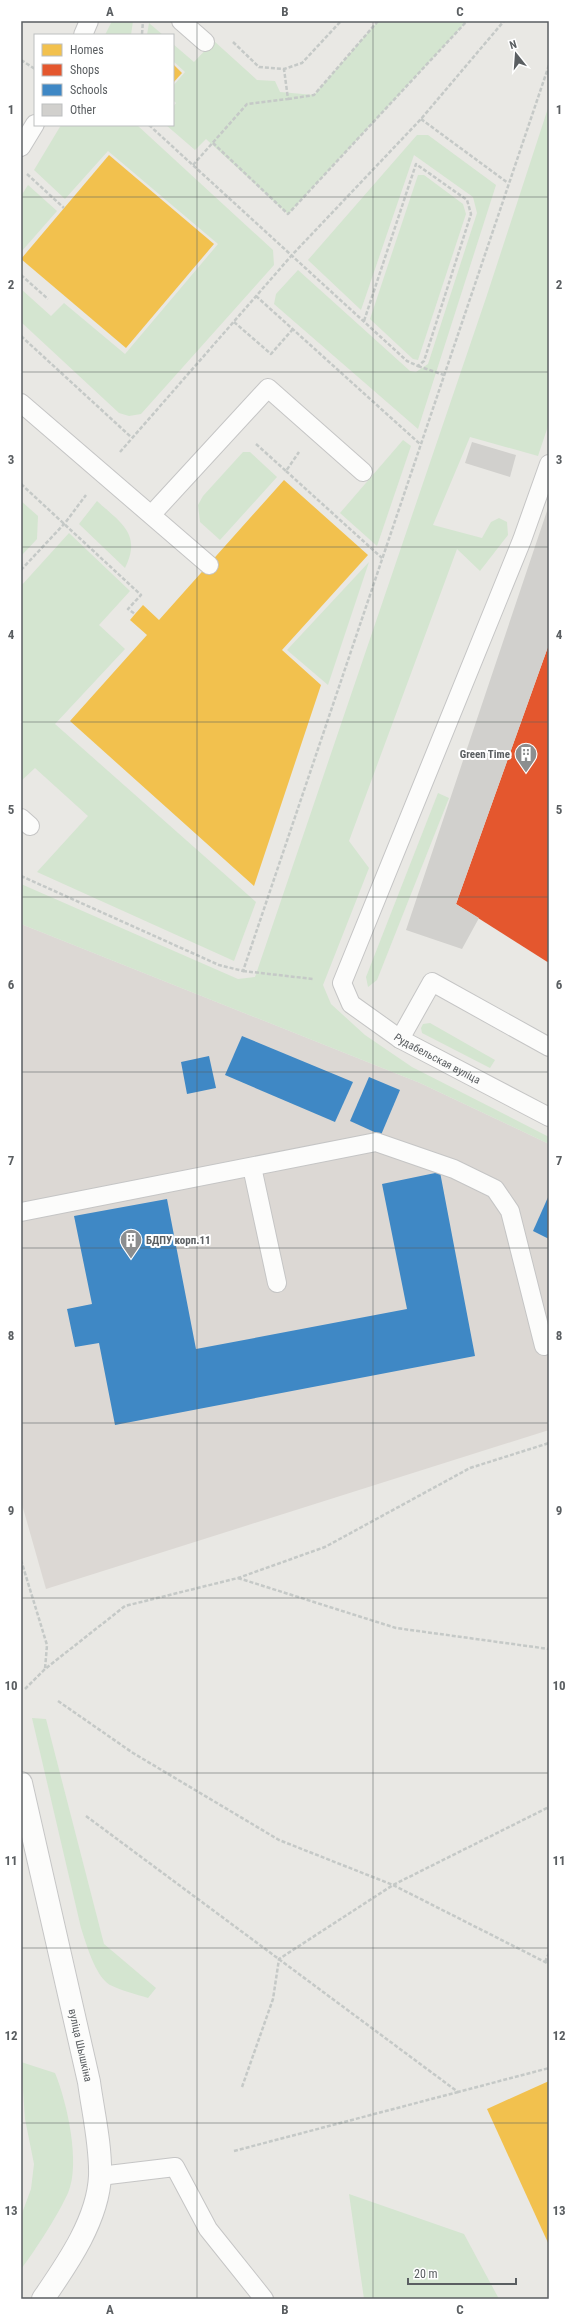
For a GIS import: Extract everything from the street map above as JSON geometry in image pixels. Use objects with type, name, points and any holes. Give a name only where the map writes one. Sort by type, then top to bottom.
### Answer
[{"type":"main road","name":"вуліца Шышкіна","points":[[21,1783],[89,2082],[96,2127],[100,2176],[92,2211],[75,2252],[43,2299]]},
{"type":"lane","points":[[83,34],[89,21]]},
{"type":"lane","points":[[181,21],[205,42]]},
{"type":"lane","points":[[21,147],[34,126]]},
{"type":"lane","points":[[152,514],[268,388],[363,472]]},
{"type":"lane","points":[[21,402],[102,474],[152,514],[209,565]]},
{"type":"lane","points":[[342,983],[522,540],[548,472]]},
{"type":"lane","points":[[400,1039],[432,982],[549,1047]]},
{"type":"lane","name":"Рудабельская вуліца","points":[[342,983],[351,1004],[400,1039],[549,1116]]},
{"type":"lane","points":[[21,1212],[376,1142],[454,1169],[495,1189],[510,1210],[544,1346],[549,1338]]},
{"type":"lane","points":[[252,1167],[277,1283]]},
{"type":"lane","points":[[100,2176],[175,2167],[208,2228],[264,2299]]},
{"type":"path","points":[[142,34],[143,21]]},
{"type":"path","points":[[232,41],[259,67],[284,69],[302,63],[341,21]]},
{"type":"path","points":[[193,164],[247,104],[314,95],[378,21]]},
{"type":"path","points":[[213,142],[288,214],[468,21]]},
{"type":"path","points":[[21,570],[65,523],[131,437],[292,255],[421,119],[504,21]]},
{"type":"path","points":[[21,60],[34,68]]},
{"type":"path","points":[[243,971],[549,65]]},
{"type":"path","points":[[284,69],[288,99]]},
{"type":"path","points":[[421,119],[508,183]]},
{"type":"path","points":[[150,126],[407,361],[444,375]]},
{"type":"path","points":[[364,321],[416,164],[467,200],[471,214],[424,361],[418,366]]},
{"type":"path","points":[[22,170],[64,208]]},
{"type":"path","points":[[21,275],[48,299]]},
{"type":"path","points":[[256,296],[420,444]]},
{"type":"path","points":[[234,322],[271,354],[293,329]]},
{"type":"path","points":[[21,336],[131,437]]},
{"type":"path","points":[[254,443],[382,558]]},
{"type":"path","points":[[286,471],[301,449]]},
{"type":"path","points":[[21,484],[65,523],[141,595],[128,609],[135,614]]},
{"type":"path","points":[[21,876],[220,965],[243,971],[342,983]]},
{"type":"path","points":[[25,1688],[45,1669],[125,1606],[238,1578],[325,1547],[470,1468],[549,1443]]},
{"type":"path","points":[[21,1560],[47,1645],[45,1669]]},
{"type":"path","points":[[238,1578],[396,1628],[549,1648]]},
{"type":"path","points":[[58,1701],[133,1753],[279,1840],[393,1885],[549,1964]]},
{"type":"path","points":[[242,2087],[273,1999],[279,1959],[393,1885],[549,1807]]},
{"type":"path","points":[[86,1816],[458,2092]]},
{"type":"path","points":[[545,1962],[549,1953]]},
{"type":"path","points":[[234,2151],[549,2068]]},
{"type":"shaded area","points":[[21,924],[420,1083],[549,1144],[549,1430],[46,1589],[21,1501]]},
{"type":"green space","points":[[112,21],[133,21],[131,34],[106,34]]},
{"type":"green space","points":[[378,21],[467,21],[288,214],[206,139],[195,150],[167,126],[174,126],[174,106],[176,103],[174,101],[174,85],[185,72],[174,62],[174,45],[194,62],[214,41],[257,80],[275,81],[280,92],[314,95]]},
{"type":"green space","points":[[149,23],[162,34],[147,34]]},
{"type":"green space","points":[[549,105],[549,423],[538,456],[470,437],[433,525],[482,538],[491,522],[499,518],[507,522],[508,535],[480,571],[457,549],[349,841],[369,868],[323,985],[331,1004],[365,1035],[412,1067],[549,1137],[549,1144],[420,1083],[21,924],[21,884],[238,979],[255,977],[487,295]]},
{"type":"green space","points":[[60,126],[138,126],[273,250],[274,265],[141,414],[129,416],[119,413],[21,322],[21,289],[51,316],[64,303],[125,354],[218,244],[108,151],[65,199],[34,170]]},
{"type":"green space","points":[[417,135],[428,135],[496,185],[418,429],[274,304],[276,294],[298,270],[410,371],[416,372],[428,364],[477,213],[473,197],[414,155],[361,310],[308,260]]},
{"type":"green space","points":[[418,175],[424,175],[463,204],[466,214],[418,360],[413,359],[370,319]]},
{"type":"green space","points":[[28,185],[57,211],[21,252],[21,196]]},
{"type":"green space","points":[[403,440],[411,446],[377,546],[340,513]]},
{"type":"green space","points":[[243,452],[250,452],[277,477],[220,540],[200,522],[198,505],[203,496]]},
{"type":"green space","points":[[21,501],[38,516],[37,539],[21,556]]},
{"type":"green space","points":[[97,501],[121,523],[130,538],[130,556],[125,568],[79,524]]},
{"type":"green space","points":[[69,533],[130,591],[99,625],[125,649],[55,724],[256,902],[234,961],[37,872],[88,816],[35,768],[21,781],[21,586]]},
{"type":"green space","points":[[369,562],[328,685],[287,650]]},
{"type":"green space","points":[[438,793],[449,798],[377,980],[368,987],[366,977]]},
{"type":"green space","points":[[430,1023],[495,1060],[490,1068],[422,1033],[421,1028],[423,1024]]},
{"type":"green space","points":[[32,1718],[46,1719],[104,1944],[156,1988],[148,1998],[124,1991],[110,1985],[105,1981],[88,1950],[81,1928]]},
{"type":"green space","points":[[21,2062],[55,2073],[60,2085],[68,2116],[73,2150],[73,2166],[72,2181],[64,2202],[33,2253],[21,2269],[21,2216],[31,2189],[34,2164],[25,2119]]},
{"type":"green space","points":[[349,2194],[464,2234],[499,2299],[364,2299]]},
{"type":"building: Homes","points":[[174,65],[182,73],[174,82]]},
{"type":"building: Homes","points":[[109,155],[214,244],[126,348],[21,259]]},
{"type":"building: Homes","points":[[284,480],[368,555],[282,650],[321,685],[254,886],[70,721],[147,635],[130,620],[135,614],[143,605],[159,620]]},
{"type":"building: Homes","points":[[549,2081],[549,2245],[487,2109]]},
{"type":"building: Shops","name":"Green Time","points":[[549,644],[549,963],[456,904]]},
{"type":"building: Schools","points":[[242,1036],[353,1082],[335,1122],[225,1075]]},
{"type":"building: Schools","points":[[209,1056],[216,1088],[187,1094],[181,1062]]},
{"type":"building: Schools","points":[[369,1077],[400,1090],[381,1135],[350,1121]]},
{"type":"building: Schools","name":"БДПУ корп.11","points":[[440,1172],[475,1356],[115,1425],[99,1343],[75,1347],[67,1309],[92,1304],[74,1216],[167,1199],[196,1349],[407,1309],[382,1184]]},
{"type":"building: Schools","points":[[549,1195],[549,1239],[533,1231]]},
{"type":"building: Other","points":[[472,442],[516,455],[510,477],[465,463]]},
{"type":"building: Other","points":[[549,505],[549,644],[456,904],[479,918],[462,949],[406,930]]},
{"type":"place","name":"Green Time","points":[[526,774]]},
{"type":"place","name":"БДПУ корп.11","points":[[131,1260]]}]
